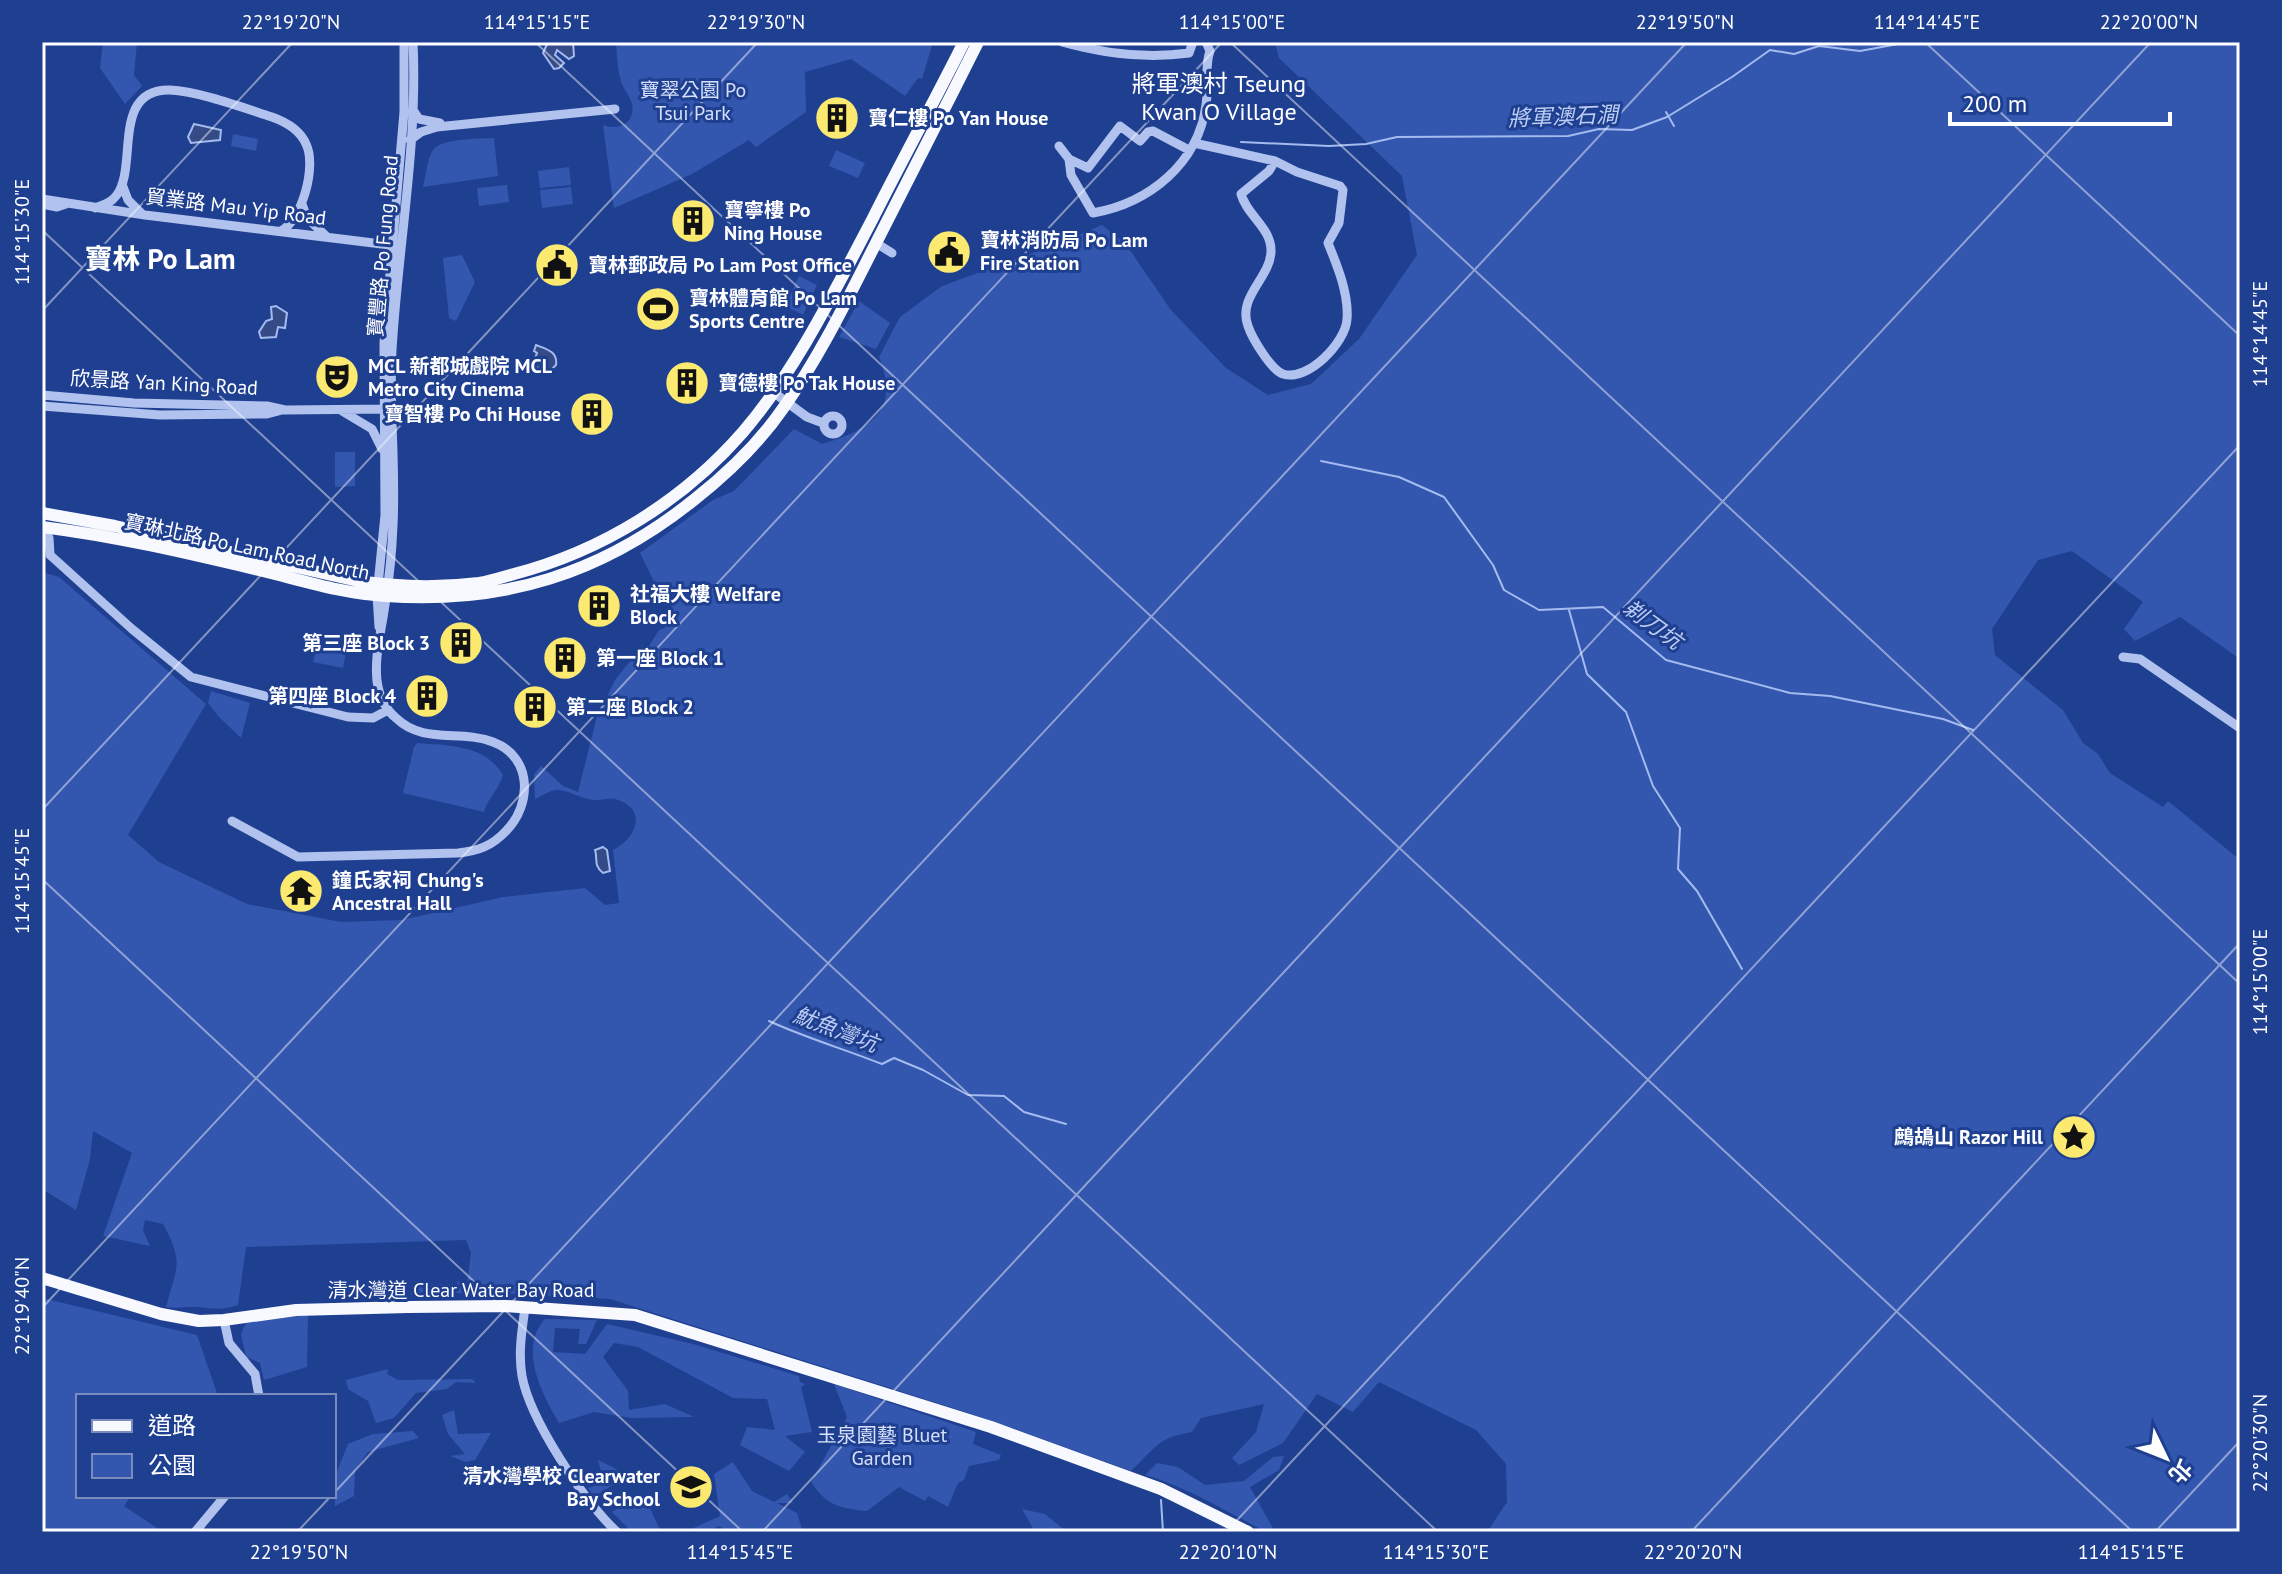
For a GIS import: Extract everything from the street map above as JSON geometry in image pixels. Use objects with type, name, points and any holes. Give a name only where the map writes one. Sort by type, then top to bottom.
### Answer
[{"type":"main road","name":"寶琳北路 Po Lam Road North","points":[[382,590],[481,583],[575,555],[611,536],[687,486],[743,432],[773,392],[833,294],[964,42]]},
{"type":"main road","name":"寶琳北路 Po Lam Road North","points":[[43,522],[382,590],[474,596],[547,581],[601,560],[659,527],[717,482],[787,403],[832,329],[978,42]]},
{"type":"main road","name":"清水灣道 Clear Water Bay Road","points":[[42,1278],[173,1317],[199,1321],[296,1310],[449,1306],[621,1313],[647,1318],[991,1427],[1151,1485],[1248,1532]]},
{"type":"street","name":"寶豐路 Po Fung Road","points":[[382,590],[385,515],[383,452],[394,331],[404,112],[404,42]]},
{"type":"street","name":"寶豐路 Po Fung Road","points":[[397,246],[413,110],[413,42]]},
{"type":"street","points":[[1062,42],[1130,56],[1189,53]]},
{"type":"street","points":[[1189,53],[1193,42]]},
{"type":"street","points":[[1069,159],[1071,175],[1093,213],[1128,204],[1151,192],[1172,173],[1191,146],[1206,110],[1205,59],[1210,51],[1206,42]]},
{"type":"street","points":[[1189,53],[1195,60],[1205,59]]},
{"type":"street","points":[[95,208],[116,197],[122,182],[130,124],[136,107],[150,95],[173,90],[242,108],[291,126],[307,145],[310,155],[302,204],[294,222],[281,231]]},
{"type":"street","points":[[410,140],[425,130],[615,109]]},
{"type":"street","points":[[413,110],[421,120],[459,125]]},
{"type":"street","points":[[1059,146],[1069,159],[1088,168],[1120,126],[1140,141],[1153,131],[1191,146],[1275,161],[1340,186],[1344,194],[1339,223],[1328,243],[1338,266],[1347,324],[1322,360],[1310,369],[1291,375],[1273,368],[1247,323],[1250,296],[1269,265],[1271,254],[1266,232],[1241,194],[1269,171],[1275,161]]},
{"type":"street","points":[[122,182],[128,200],[145,215]]},
{"type":"street","name":"貿業路 Mau Yip Road","points":[[42,201],[57,207],[66,204],[397,246]]},
{"type":"street","points":[[302,204],[307,218],[327,236]]},
{"type":"street","points":[[876,243],[892,253]]},
{"type":"street","points":[[773,392],[807,417],[823,423]]},
{"type":"street","name":"欣景路 Yan King Road","points":[[42,395],[130,403],[267,406],[285,410],[387,409]]},
{"type":"street","name":"欣景路 Yan King Road","points":[[42,406],[168,415],[267,414],[285,410]]},
{"type":"street","name":"寶豐路 Po Fung Road","points":[[382,590],[393,508],[387,409]]},
{"type":"street","points":[[340,410],[372,429],[383,452]]},
{"type":"street","points":[[43,522],[49,538],[50,555],[191,677],[346,717],[373,718],[388,710]]},
{"type":"street","points":[[232,821],[298,857],[468,852],[484,848],[498,839],[519,816],[525,796],[523,774],[514,756],[499,744],[487,740],[418,732],[402,724],[388,710],[377,682],[382,590]]},
{"type":"street","points":[[2123,657],[2140,659],[2240,728]]},
{"type":"street","points":[[525,1308],[521,1354],[524,1387],[585,1498],[617,1532]]},
{"type":"street","points":[[224,1320],[232,1348],[255,1374],[259,1394]]},
{"type":"street","points":[[195,1532],[223,1498]]},
{"type":"green space","points":[[103,42],[137,42],[134,75],[142,86],[125,104],[100,68]]},
{"type":"green space","name":"寶翠公園 Po Tsui Park","points":[[616,42],[933,42],[922,79],[918,78],[905,96],[851,59],[805,72],[806,112],[756,147],[749,140],[692,174],[614,208],[603,125],[614,127],[625,124],[633,111],[620,76]]},
{"type":"green space","points":[[1275,42],[2240,42],[2240,659],[2180,617],[2135,641],[2124,629],[2143,602],[2072,551],[2038,560],[1992,629],[1995,655],[2063,710],[2083,743],[2098,754],[2110,773],[2163,807],[2168,801],[2240,860],[2240,1532],[1487,1532],[1507,1502],[1506,1464],[1476,1430],[1379,1382],[1353,1412],[1317,1394],[1283,1443],[1239,1465],[1232,1458],[1256,1432],[1264,1404],[1201,1418],[1192,1432],[1163,1441],[1131,1471],[981,1417],[610,1299],[497,1293],[482,1297],[459,1293],[411,1295],[412,1285],[466,1281],[467,1285],[471,1253],[466,1240],[246,1247],[238,1305],[218,1309],[166,1307],[176,1257],[163,1224],[145,1220],[143,1230],[150,1246],[103,1236],[132,1153],[93,1131],[90,1159],[76,1210],[42,1189],[42,572],[59,577],[206,704],[128,835],[159,862],[247,904],[341,922],[402,920],[503,897],[585,888],[605,905],[619,903],[613,850],[633,832],[636,817],[633,810],[615,799],[590,799],[558,790],[535,799],[534,774],[541,766],[563,786],[578,792],[597,716],[615,680],[642,646],[647,649],[659,630],[671,620],[671,605],[664,602],[640,553],[713,500],[734,491],[794,429],[822,444],[854,432],[876,416],[886,392],[879,357],[900,317],[942,286],[1102,225],[1125,243],[1171,310],[1226,368],[1268,395],[1311,384],[1359,339],[1417,255],[1402,176],[1279,58]]},
{"type":"green space","points":[[233,134],[258,139],[256,151],[231,146]]},
{"type":"green space","points":[[494,138],[498,176],[423,187],[429,158],[437,146],[461,140]]},
{"type":"green space","points":[[836,150],[865,163],[858,178],[829,166]]},
{"type":"green space","points":[[569,167],[571,185],[540,188],[538,171]]},
{"type":"green space","points":[[507,185],[509,202],[479,206],[477,188]]},
{"type":"green space","points":[[571,187],[573,204],[542,208],[540,190]]},
{"type":"green space","points":[[462,255],[475,282],[456,321],[449,318],[443,258]]},
{"type":"green space","points":[[799,276],[817,285],[803,315],[785,306]]},
{"type":"green space","points":[[859,301],[890,323],[876,349],[839,337]]},
{"type":"green space","points":[[335,452],[355,452],[355,486],[335,487]]},
{"type":"green space","points":[[317,646],[346,652],[343,668],[313,662]]},
{"type":"green space","points":[[211,691],[250,703],[241,738],[208,703]]},
{"type":"green space","points":[[417,743],[465,748],[486,757],[495,765],[503,775],[484,812],[403,793]]},
{"type":"green space","points":[[42,1298],[197,1335],[217,1394],[76,1394],[76,1498],[130,1498],[124,1506],[163,1532],[42,1532]]},
{"type":"green space","points":[[308,1315],[307,1367],[264,1380],[260,1363],[246,1357],[241,1334],[246,1322]]},
{"type":"green space","points":[[545,1319],[597,1320],[586,1344],[578,1344],[580,1329],[555,1328],[553,1352],[585,1354],[607,1324],[693,1344],[799,1376],[800,1382],[805,1384],[801,1387],[812,1432],[785,1436],[805,1452],[789,1471],[740,1445],[747,1427],[775,1430],[767,1399],[733,1398],[638,1347],[614,1343],[603,1357],[628,1391],[629,1410],[665,1404],[694,1417],[632,1418],[594,1412],[559,1423],[540,1385],[533,1357],[533,1343]]},
{"type":"green space","points":[[388,1369],[387,1374],[398,1380],[472,1379],[476,1383],[456,1382],[447,1389],[416,1393],[394,1418],[376,1423],[368,1401],[348,1389],[346,1380]]},
{"type":"green space","name":"玉泉園藝 Bluet Garden","points":[[834,1384],[976,1432],[973,1444],[1001,1455],[999,1460],[969,1466],[948,1507],[928,1496],[925,1501],[899,1487],[867,1511],[834,1504],[811,1482],[847,1417]]},
{"type":"green space","points":[[454,1410],[458,1434],[491,1433],[475,1460],[466,1462],[450,1456],[465,1454],[448,1434],[442,1415]]},
{"type":"green space","points":[[413,1431],[419,1438],[368,1452],[355,1470],[354,1496],[335,1506],[336,1474],[348,1444],[373,1434]]},
{"type":"green space","points":[[1284,1456],[1279,1470],[1250,1487],[1275,1532],[1266,1532],[1192,1493],[1145,1475],[1157,1463],[1178,1467],[1205,1485],[1244,1481],[1273,1457]]},
{"type":"green space","points":[[598,1460],[628,1475],[594,1497],[588,1488],[604,1483]]},
{"type":"green space","points":[[733,1462],[752,1491],[774,1502],[787,1494],[793,1503],[777,1503],[797,1513],[803,1532],[729,1532],[719,1526],[707,1532],[685,1532],[720,1516],[714,1474]]},
{"type":"green space","points":[[643,1493],[661,1532],[632,1532],[612,1512]]},
{"type":"green space","points":[[1022,1509],[1045,1514],[1067,1532],[1035,1532]]},
{"type":"shaded area","points":[[548,42],[573,42],[574,56],[569,59],[557,50],[555,55],[564,63],[554,69],[543,53]]},
{"type":"shaded area","points":[[194,124],[221,130],[220,140],[191,143],[188,137]]},
{"type":"shaded area","points":[[276,306],[287,313],[285,328],[278,327],[276,337],[261,338],[259,332],[266,321],[272,319],[271,307]]},
{"type":"shaded area","points":[[536,345],[550,351],[555,357],[556,365],[550,371],[541,372],[533,363]]},
{"type":"shaded area","points":[[603,847],[607,850],[610,871],[603,873],[597,865],[595,850]]},
{"type":"waterway","name":"將軍澳石澗","points":[[1241,142],[1329,146],[1366,144],[1397,137],[1568,136],[1599,129],[1632,130],[1667,117],[1770,50],[1794,54],[1819,46],[1860,51],[1909,42]]},
{"type":"waterway","name":"將軍澳石澗","points":[[1666,112],[1674,126]]},
{"type":"waterway","name":"剃刀坑","points":[[1321,461],[1399,477],[1444,497],[1493,565],[1504,590],[1539,610],[1603,607],[1666,660],[1790,693],[1830,696],[1943,719],[1973,730]]},
{"type":"waterway","points":[[1569,610],[1587,674],[1626,712],[1653,786],[1680,828],[1678,869],[1697,891],[1742,969]]},
{"type":"waterway","name":"魷魚灣坑","points":[[769,1021],[882,1064],[894,1058],[968,1095],[1004,1096],[1024,1112],[1066,1124]]},
{"type":"waterway","points":[[1161,1500],[1163,1532]]},
{"type":"place","name":"寶仁樓 Po Yan House","points":[[837,118]]},
{"type":"place","name":"寶寧樓 Po Ning House","points":[[693,221]]},
{"type":"place","name":"寶林消防局 Po Lam Fire Station","points":[[949,252]]},
{"type":"place","name":"寶林郵政局 Po Lam Post Office","points":[[557,265]]},
{"type":"place","name":"寶林體育館 Po Lam Sports Centre","points":[[658,309]]},
{"type":"place","name":"MCL 新都城戲院 MCL Metro City Cinema","points":[[337,377]]},
{"type":"place","name":"寶德樓 Po Tak House","points":[[687,383]]},
{"type":"place","name":"寶智樓 Po Chi House","points":[[592,414]]},
{"type":"place","name":"社福大樓 Welfare Block","points":[[599,606]]},
{"type":"place","name":"第三座 Block 3","points":[[461,643]]},
{"type":"place","name":"第一座 Block 1","points":[[565,658]]},
{"type":"place","name":"第四座 Block 4","points":[[427,696]]},
{"type":"place","name":"第二座 Block 2","points":[[535,707]]},
{"type":"place","name":"鐘氏家祠 Chung's Ancestral Hall","points":[[301,891]]},
{"type":"place","name":"鷓鴣山 Razor Hill","points":[[2074,1137]]},
{"type":"place","name":"清水灣學校 Clearwater Bay School","points":[[691,1487]]},
{"type":"district","name":"將軍澳村 Tseung Kwan O Village","points":[[1219,97]]},
{"type":"district","name":"寶林 Po Lam","points":[[160,258]]}]
